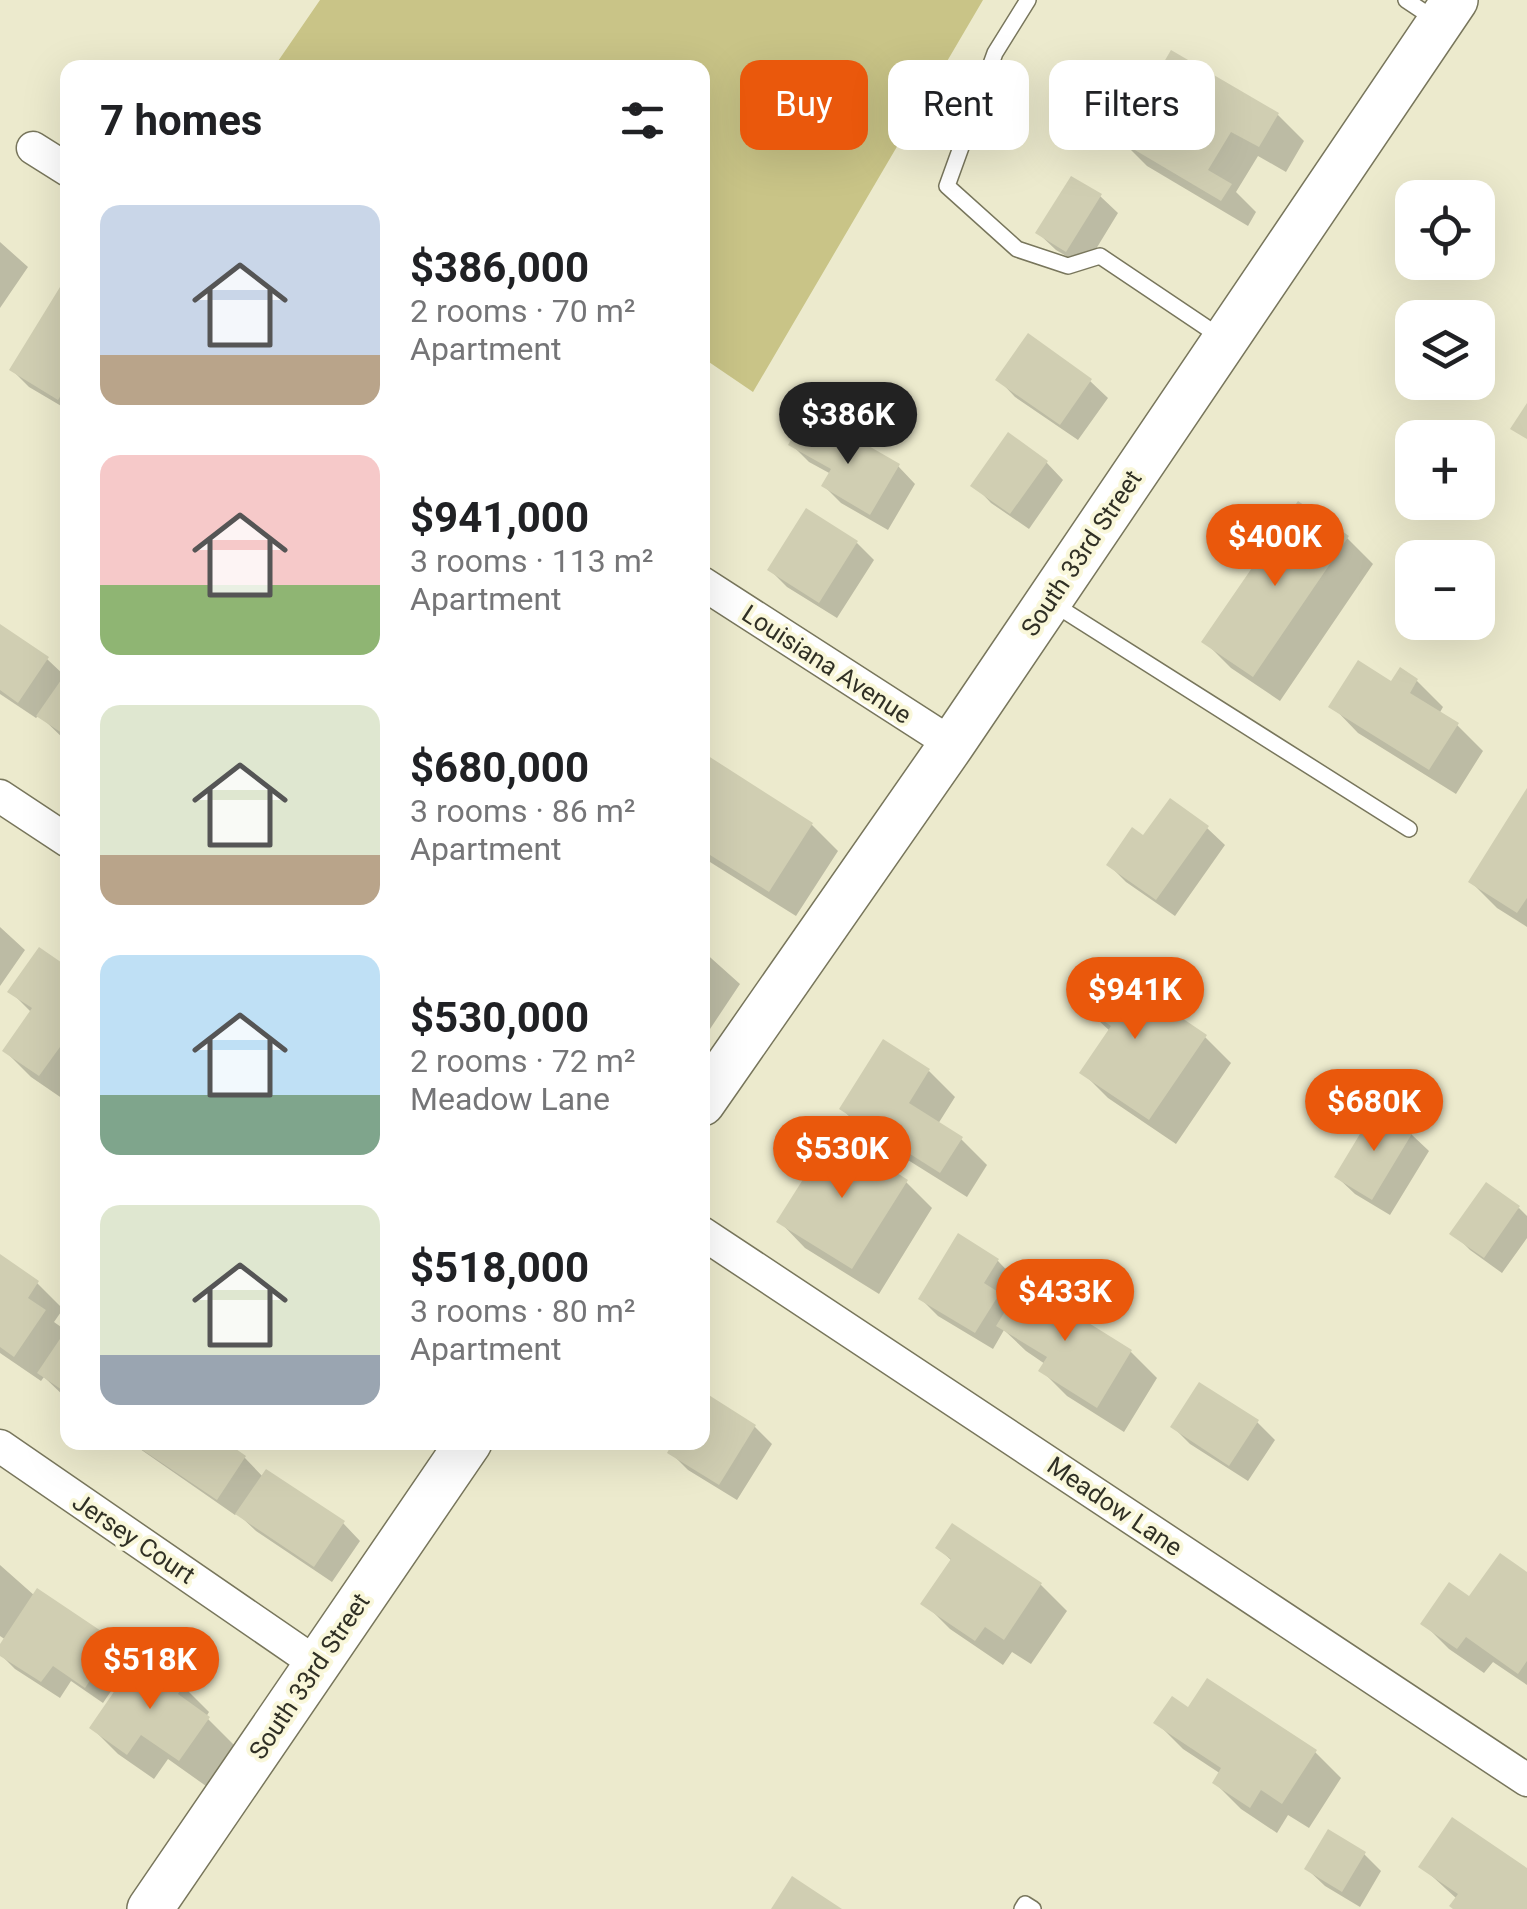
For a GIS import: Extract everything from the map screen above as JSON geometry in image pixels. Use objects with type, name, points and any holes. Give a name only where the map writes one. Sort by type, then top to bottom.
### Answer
[{"type":"street","name":"South 33rd Street","points":[[710,1092],[1225,340],[1434,8]]},
{"type":"street","points":[[33,148],[60,165]]},
{"type":"street","name":"Louisiana Avenue","points":[[710,588],[952,744]]},
{"type":"street","points":[[0,796],[60,837]]},
{"type":"street","name":"Meadow Lane","points":[[710,1238],[1527,1780]]},
{"type":"street","name":"Jersey Court","points":[[0,1446],[317,1664]]},
{"type":"street","name":"South 33rd Street","points":[[159,1906],[317,1664],[464,1450]]},
{"type":"lane","points":[[1028,0],[995,53],[947,186],[1017,249],[1068,266],[1100,256],[1225,340]]},
{"type":"lane","points":[[1049,601],[1409,829]]},
{"type":"lane","points":[[1022,1909],[1025,1904],[1033,1909]]},
{"type":"shaded area","points":[[320,0],[983,0],[948,60],[888,60],[888,150],[895,150],[753,392],[710,363],[710,60],[279,60]]},
{"type":"building","points":[[1171,50],[1188,60],[1165,60]]},
{"type":"building","points":[[1215,76],[1279,113],[1259,147],[1231,132],[1208,170],[1232,184],[1221,201],[1135,150],[1215,150]]},
{"type":"building","points":[[1071,176],[1102,194],[1066,252],[1035,233]]},
{"type":"building","points":[[60,287],[60,397],[58,400],[9,370]]},
{"type":"building","points":[[1028,333],[1092,379],[1060,425],[995,380]]},
{"type":"building","points":[[1527,403],[1527,439],[1510,429]]},
{"type":"building","points":[[800,424],[831,442],[839,429],[900,464],[870,515],[821,486],[831,469],[788,445]]},
{"type":"building","points":[[1008,432],[1048,461],[1010,514],[970,486]]},
{"type":"building","points":[[1298,501],[1349,536],[1253,677],[1201,642]]},
{"type":"building","points":[[806,508],[858,541],[819,603],[767,570]]},
{"type":"building","points":[[0,624],[49,657],[18,703],[0,690]]},
{"type":"building","points":[[1358,660],[1391,681],[1400,667],[1418,679],[1410,693],[1459,723],[1429,770],[1328,707]]},
{"type":"building","points":[[60,682],[60,732],[36,716]]},
{"type":"building","points":[[710,757],[813,823],[769,892],[710,855]]},
{"type":"building","points":[[1527,788],[1527,898],[1517,913],[1468,882]]},
{"type":"building","points":[[1170,798],[1209,826],[1156,900],[1106,865],[1132,827],[1143,835]]},
{"type":"building","points":[[39,947],[60,961],[60,1047],[39,1076],[2,1051],[32,1008],[7,992]]},
{"type":"building","points":[[1098,961],[1207,1035],[1149,1120],[1079,1073],[1111,1026],[1072,999]]},
{"type":"building","points":[[883,1039],[930,1069],[909,1103],[963,1137],[940,1173],[839,1109]]},
{"type":"building","points":[[1375,1109],[1413,1132],[1372,1200],[1334,1177]]},
{"type":"building","points":[[833,1132],[908,1180],[852,1269],[776,1222]]},
{"type":"building","points":[[1486,1182],[1520,1206],[1484,1258],[1449,1234]]},
{"type":"building","points":[[958,1233],[999,1259],[984,1283],[1000,1293],[975,1333],[918,1299]]},
{"type":"building","points":[[0,1254],[39,1281],[28,1298],[46,1310],[14,1357],[0,1347]]},
{"type":"building","points":[[1023,1282],[1132,1350],[1097,1408],[1038,1371],[1047,1357],[996,1326]]},
{"type":"building","points":[[60,1339],[60,1389],[37,1373]]},
{"type":"building","points":[[1199,1382],[1259,1420],[1229,1466],[1170,1427]]},
{"type":"building","points":[[710,1396],[756,1425],[719,1485],[667,1453],[710,1450]]},
{"type":"building","points":[[142,1450],[237,1450],[246,1456],[217,1500]]},
{"type":"building","points":[[266,1469],[345,1521],[314,1567],[235,1514]]},
{"type":"building","points":[[952,1523],[1042,1583],[1004,1640],[985,1627],[975,1641],[920,1604],[951,1559],[935,1548]]},
{"type":"building","points":[[1500,1553],[1527,1572],[1527,1661],[1518,1674],[1466,1637],[1457,1649],[1420,1624],[1449,1582],[1469,1596]]},
{"type":"building","points":[[37,1588],[116,1641],[85,1688],[53,1666],[41,1682],[0,1656],[0,1644]]},
{"type":"building","points":[[140,1654],[184,1684],[178,1694],[210,1717],[179,1761],[141,1735],[127,1755],[89,1728]]},
{"type":"building","points":[[1207,1678],[1317,1750],[1282,1804],[1261,1790],[1250,1808],[1212,1783],[1221,1768],[1153,1723],[1172,1696],[1188,1707]]},
{"type":"building","points":[[1452,1817],[1527,1868],[1527,1909],[1449,1906],[1458,1894],[1418,1867]]},
{"type":"building","points":[[1328,1829],[1366,1852],[1342,1892],[1304,1869]]},
{"type":"building","points":[[792,1876],[842,1909],[771,1909]]}]
